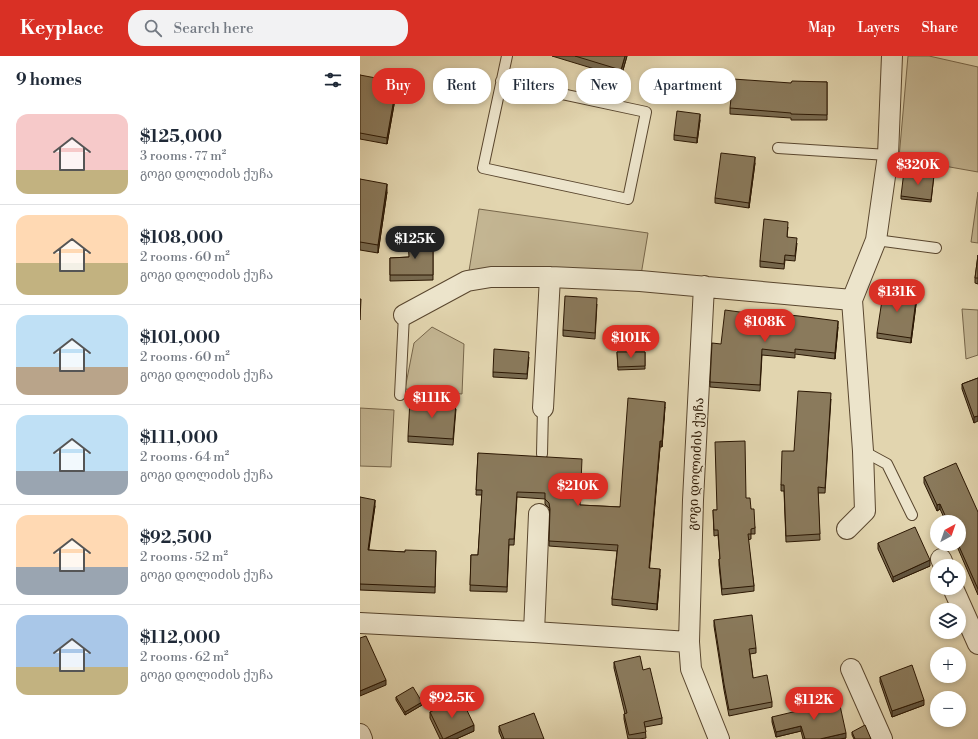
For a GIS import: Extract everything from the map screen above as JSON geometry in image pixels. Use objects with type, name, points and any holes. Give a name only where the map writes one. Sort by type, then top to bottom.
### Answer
[{"type":"street","points":[[847,529],[865,511],[863,451],[852,300],[876,240],[888,155],[892,56]]},
{"type":"street","points":[[404,314],[467,281],[491,277],[550,277],[640,281],[852,300]]},
{"type":"street","points":[[543,408],[550,277]]},
{"type":"street","name":"გოგი დოლიძის ქუჩა","points":[[704,286],[693,500],[689,642],[691,669],[719,739]]},
{"type":"street","points":[[534,632],[539,514]]},
{"type":"street","points":[[956,595],[978,644]]},
{"type":"street","points":[[360,623],[689,642]]},
{"type":"street","points":[[850,669],[882,739]]},
{"type":"street","points":[[360,734],[362,739]]},
{"type":"lane","points":[[504,68],[507,56]]},
{"type":"lane","points":[[501,81],[646,112],[628,199],[483,168],[501,81]]},
{"type":"lane","points":[[778,148],[888,155]]},
{"type":"lane","points":[[876,240],[936,248]]},
{"type":"lane","points":[[400,395],[404,314]]},
{"type":"lane","points":[[542,454],[543,408]]},
{"type":"lane","points":[[863,451],[887,464],[912,514]]},
{"type":"shaded area","points":[[908,56],[929,56],[978,67],[978,172],[899,158]]},
{"type":"shaded area","points":[[978,192],[978,243],[971,242]]},
{"type":"shaded area","points":[[479,209],[648,233],[641,275],[469,271]]},
{"type":"shaded area","points":[[962,309],[978,310],[978,355],[966,359]]},
{"type":"shaded area","points":[[432,327],[464,344],[462,394],[405,389],[414,343]]},
{"type":"shaded area","points":[[360,408],[394,410],[391,467],[360,466]]},
{"type":"building","points":[[575,56],[625,56],[622,68],[614,68]]},
{"type":"building","points":[[360,75],[372,77],[372,104],[393,104],[387,138],[360,133]]},
{"type":"building","points":[[736,79],[791,83],[792,81],[827,82],[827,115],[791,114],[730,108],[730,104],[736,104]]},
{"type":"building","points":[[677,111],[700,114],[697,138],[674,135]]},
{"type":"building","points":[[721,153],[755,157],[749,203],[715,198]]},
{"type":"building","points":[[904,171],[934,175],[931,200],[901,196]]},
{"type":"building","points":[[360,179],[387,184],[378,245],[360,242]]},
{"type":"building","points":[[764,219],[788,222],[787,237],[797,238],[795,256],[785,255],[784,264],[760,261]]},
{"type":"building","points":[[408,240],[433,240],[433,275],[390,275],[390,258],[409,257]]},
{"type":"building","points":[[978,255],[978,278],[975,278]]},
{"type":"building","points":[[884,287],[917,292],[911,338],[877,333]]},
{"type":"building","points":[[565,296],[597,298],[595,333],[563,330]]},
{"type":"building","points":[[360,299],[361,299],[360,320]]},
{"type":"building","points":[[725,310],[769,316],[769,313],[838,321],[835,353],[795,349],[795,353],[762,349],[760,385],[710,382],[712,343],[721,344]]},
{"type":"building","points":[[494,349],[529,352],[527,374],[493,372]]},
{"type":"building","points":[[617,352],[645,352],[645,366],[618,367]]},
{"type":"building","points":[[978,378],[978,416],[974,417],[962,384]]},
{"type":"building","points":[[798,391],[831,393],[825,488],[818,487],[820,534],[786,536],[784,485],[781,485],[782,451],[794,451]]},
{"type":"building","points":[[628,398],[665,402],[662,441],[660,441],[649,568],[660,569],[657,604],[612,599],[618,545],[549,541],[550,509],[549,503],[545,499],[545,493],[517,492],[514,539],[509,539],[507,587],[470,585],[471,555],[478,555],[482,490],[476,490],[478,453],[582,459],[580,505],[620,507]]},
{"type":"building","points":[[410,400],[456,403],[453,439],[408,436]]},
{"type":"building","points":[[745,441],[746,498],[750,498],[751,509],[754,509],[755,528],[751,529],[751,534],[748,534],[754,586],[722,589],[718,530],[714,530],[713,510],[717,510],[715,442]]},
{"type":"building","points":[[956,463],[978,512],[978,589],[966,559],[961,551],[966,551],[966,515],[945,515],[940,504],[937,505],[924,477]]},
{"type":"building","points":[[360,497],[375,500],[368,550],[405,552],[405,550],[436,551],[435,587],[360,584]]},
{"type":"building","points":[[915,527],[930,560],[893,577],[878,543]]},
{"type":"building","points":[[752,615],[756,648],[749,649],[753,678],[767,675],[772,702],[729,710],[714,620]]},
{"type":"building","points":[[366,636],[386,680],[360,691],[360,638]]},
{"type":"building","points":[[640,656],[643,670],[650,668],[662,718],[644,722],[646,732],[629,735],[624,714],[627,713],[614,662]]},
{"type":"building","points":[[912,665],[924,700],[892,711],[880,677]]},
{"type":"building","points":[[413,687],[422,702],[405,712],[396,697]]},
{"type":"building","points":[[461,698],[474,725],[443,739],[430,712]]},
{"type":"building","points":[[839,701],[846,733],[820,739],[805,739],[801,726],[776,732],[772,717]]},
{"type":"building","points":[[534,713],[544,739],[504,739],[499,726]]},
{"type":"building","points":[[865,725],[871,739],[855,739],[852,732]]}]
